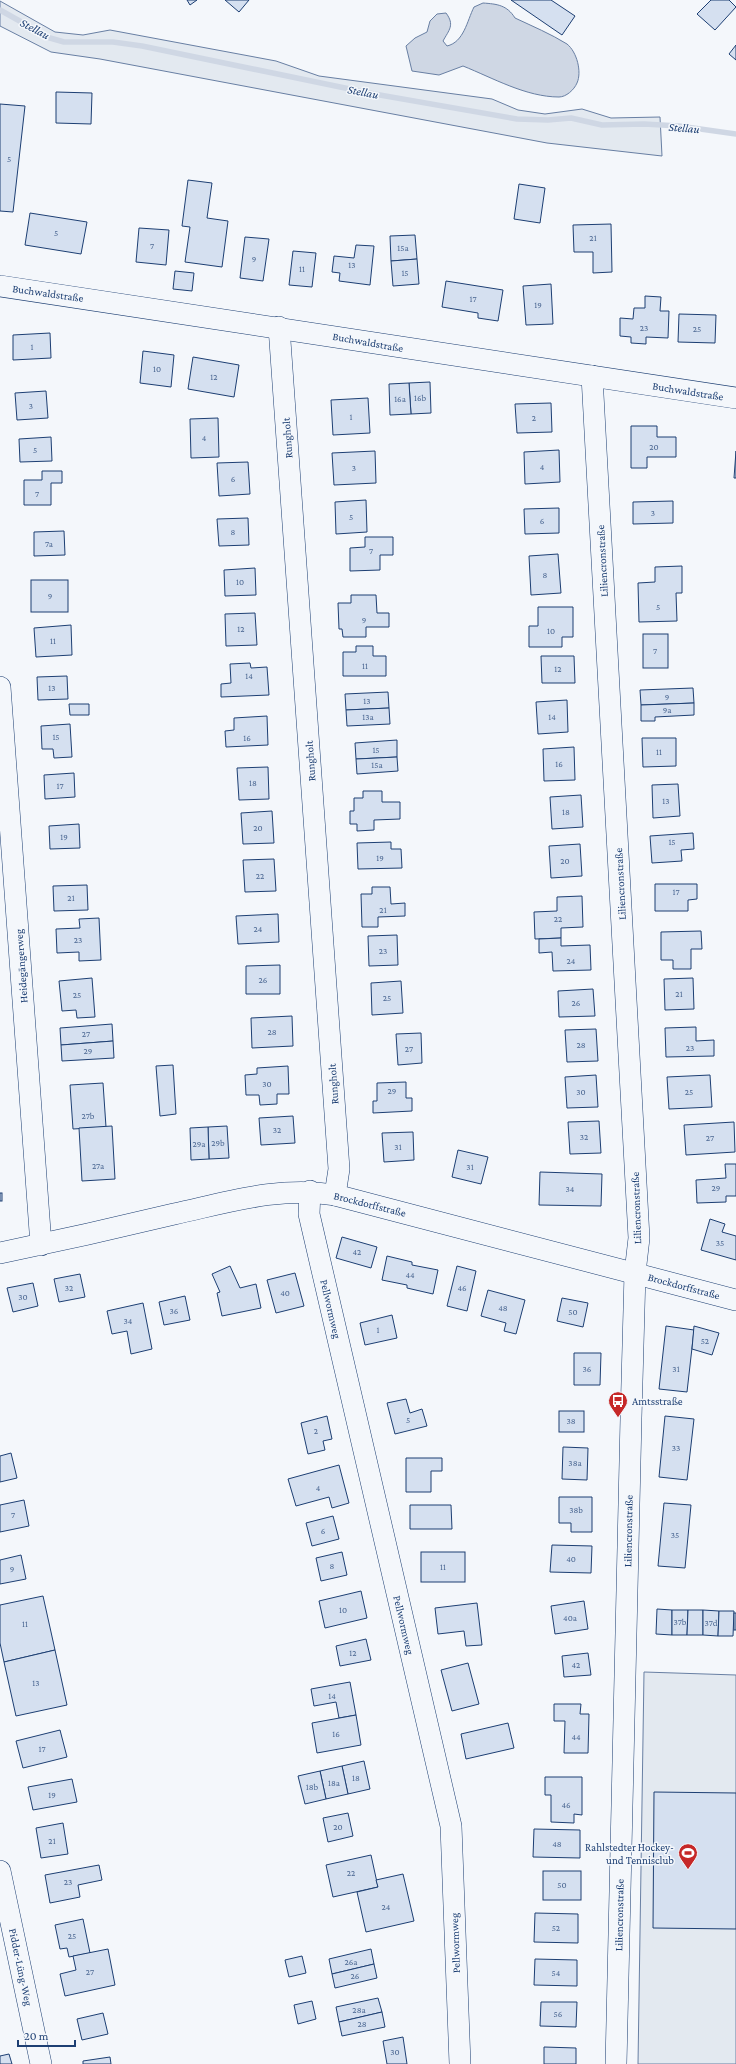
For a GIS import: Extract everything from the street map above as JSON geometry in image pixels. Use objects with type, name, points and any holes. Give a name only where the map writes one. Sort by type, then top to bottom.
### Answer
[{"type":"street","name":"Buchwaldstraße","points":[[0,286],[279,327],[436,353],[736,398]]},
{"type":"street","name":"Rungholt","points":[[279,327],[338,1161],[335,1195]]},
{"type":"street","name":"Liliencronstraße","points":[[592,376],[639,1238],[635,1273],[616,2064]]},
{"type":"street","name":"Heidegängerweg","points":[[0,687],[41,1245]]},
{"type":"street","name":"Brockdorffstraße","points":[[0,1253],[236,1201],[289,1191],[310,1191],[335,1195],[736,1300]]},
{"type":"street","name":"Pellwormweg","points":[[310,1191],[309,1214],[451,1826],[460,2064]]},
{"type":"street","name":"Pidder-Lüng-Weg","points":[[0,1871],[41,2064]]},
{"type":"shaded area","points":[[0,1],[55,32],[83,35],[110,30],[276,61],[319,76],[492,99],[518,110],[545,114],[582,109],[611,118],[660,117],[662,156],[547,143],[100,59],[51,52],[0,26]]},
{"type":"shaded area","points":[[483,3],[501,6],[509,10],[515,18],[548,33],[567,44],[576,57],[579,68],[577,83],[572,91],[559,97],[534,94],[510,86],[463,66],[439,75],[412,71],[406,46],[415,38],[427,32],[430,21],[437,14],[446,13],[449,17],[451,24],[443,41],[447,46],[453,44],[461,36],[474,7]]},
{"type":"shaded area","name":"Rahlstedter Hockey- und Tennisclub","points":[[644,1672],[736,1675],[736,2064],[638,2064]]},
{"type":"building","points":[[187,0],[197,0],[190,5]]},
{"type":"building","points":[[225,0],[249,0],[239,12]]},
{"type":"building","points":[[511,0],[551,0],[575,16],[562,35]]},
{"type":"building","points":[[711,0],[729,0],[736,7],[715,30],[697,14]]},
{"type":"building","points":[[736,45],[736,60],[729,54]]},
{"type":"building","points":[[56,92],[92,93],[91,124],[56,123]]},
{"type":"building","points":[[0,104],[25,106],[13,212],[0,211]]},
{"type":"building","points":[[188,180],[212,183],[207,218],[228,221],[222,267],[185,262],[190,227],[182,226]]},
{"type":"building","points":[[519,184],[545,188],[540,223],[514,219]]},
{"type":"building","points":[[30,213],[87,222],[81,254],[25,245]]},
{"type":"building","points":[[611,224],[612,272],[593,273],[593,252],[574,252],[573,225]]},
{"type":"building","points":[[139,228],[169,230],[166,265],[136,262]]},
{"type":"building","points":[[415,235],[417,259],[391,261],[390,236]]},
{"type":"building","points":[[245,237],[269,239],[263,281],[240,278]]},
{"type":"building","points":[[356,245],[374,246],[370,285],[339,281],[340,273],[332,272],[334,256],[354,258]]},
{"type":"building","points":[[293,251],[316,253],[312,287],[289,285]]},
{"type":"building","points":[[417,259],[419,284],[393,286],[391,261]]},
{"type":"building","points":[[175,271],[194,273],[192,291],[173,289]]},
{"type":"building","points":[[446,281],[503,290],[498,321],[478,318],[478,313],[442,307]]},
{"type":"building","points":[[551,284],[553,324],[526,325],[523,286]]},
{"type":"building","points":[[645,296],[661,297],[660,311],[669,311],[668,338],[646,337],[646,344],[631,343],[631,337],[620,336],[620,318],[633,319],[634,308],[645,308]]},
{"type":"building","points":[[679,314],[716,315],[715,343],[678,342]]},
{"type":"building","points":[[50,333],[51,358],[13,360],[13,335]]},
{"type":"building","points":[[143,351],[174,355],[171,387],[140,383]]},
{"type":"building","points":[[193,357],[239,365],[234,397],[188,389]]},
{"type":"building","points":[[430,382],[431,413],[411,414],[409,383]]},
{"type":"building","points":[[409,383],[411,414],[390,415],[389,384]]},
{"type":"building","points":[[46,391],[48,418],[17,420],[15,393]]},
{"type":"building","points":[[368,398],[370,433],[333,435],[331,400]]},
{"type":"building","points":[[551,403],[552,432],[517,433],[515,404]]},
{"type":"building","points":[[218,418],[219,457],[191,458],[190,419]]},
{"type":"building","points":[[631,426],[657,426],[657,437],[676,437],[676,457],[647,457],[647,468],[631,468]]},
{"type":"building","points":[[51,437],[52,461],[20,462],[19,439]]},
{"type":"building","points":[[559,450],[560,482],[525,484],[524,452]]},
{"type":"building","points":[[375,451],[376,483],[334,485],[332,453]]},
{"type":"building","points":[[736,451],[736,478],[734,478]]},
{"type":"building","points":[[248,462],[250,494],[219,496],[217,463]]},
{"type":"building","points":[[42,471],[62,471],[62,483],[51,483],[51,505],[24,505],[24,480],[42,480]]},
{"type":"building","points":[[366,500],[367,532],[336,534],[335,502]]},
{"type":"building","points":[[673,501],[673,523],[633,524],[633,502]]},
{"type":"building","points":[[559,508],[559,533],[525,534],[524,509]]},
{"type":"building","points":[[248,518],[249,545],[219,546],[217,519]]},
{"type":"building","points":[[64,531],[65,555],[34,556],[34,532]]},
{"type":"building","points":[[365,537],[393,537],[393,555],[380,555],[380,570],[350,571],[350,548],[365,547]]},
{"type":"building","points":[[558,554],[561,593],[531,595],[529,556]]},
{"type":"building","points":[[682,566],[682,593],[676,593],[677,621],[639,622],[638,583],[655,582],[655,567]]},
{"type":"building","points":[[255,568],[256,595],[225,596],[224,570]]},
{"type":"building","points":[[31,580],[68,580],[68,612],[31,612]]},
{"type":"building","points":[[351,595],[376,595],[377,613],[389,613],[389,627],[366,627],[366,637],[343,637],[342,629],[339,629],[338,603],[351,603]]},
{"type":"building","points":[[538,607],[573,607],[573,637],[562,637],[562,647],[529,647],[529,626],[538,626]]},
{"type":"building","points":[[255,613],[257,645],[226,646],[225,614]]},
{"type":"building","points":[[71,625],[72,655],[36,657],[34,628]]},
{"type":"building","points":[[643,634],[668,634],[668,668],[643,668]]},
{"type":"building","points":[[356,646],[373,646],[373,656],[386,656],[386,676],[343,676],[343,652],[356,652]]},
{"type":"building","points":[[541,656],[574,656],[575,683],[542,683]]},
{"type":"building","points":[[250,663],[251,668],[267,667],[269,695],[221,697],[221,684],[231,683],[230,664]]},
{"type":"building","points":[[67,676],[68,699],[38,700],[37,677]]},
{"type":"building","points":[[693,688],[694,703],[641,705],[640,690]]},
{"type":"building","points":[[388,692],[389,708],[346,710],[345,694]]},
{"type":"building","points":[[567,700],[568,732],[538,734],[536,702]]},
{"type":"building","points":[[694,703],[694,715],[655,717],[655,721],[641,721],[641,705]]},
{"type":"building","points":[[69,704],[89,704],[89,715],[70,715]]},
{"type":"building","points":[[389,708],[390,724],[347,726],[346,710]]},
{"type":"building","points":[[267,716],[268,745],[226,747],[225,731],[234,730],[234,718]]},
{"type":"building","points":[[70,724],[72,757],[54,758],[53,749],[42,749],[41,726]]},
{"type":"building","points":[[642,738],[676,738],[676,766],[643,767]]},
{"type":"building","points":[[397,740],[397,757],[356,759],[355,743]]},
{"type":"building","points":[[574,747],[575,780],[544,781],[543,749]]},
{"type":"building","points":[[397,757],[398,771],[357,774],[356,759]]},
{"type":"building","points":[[268,767],[269,799],[239,800],[237,768]]},
{"type":"building","points":[[74,773],[75,797],[45,799],[44,775]]},
{"type":"building","points":[[678,784],[680,816],[653,818],[652,785]]},
{"type":"building","points":[[363,791],[382,791],[382,802],[400,802],[400,819],[374,820],[374,830],[357,831],[357,824],[350,824],[350,811],[354,811],[354,798],[363,798]]},
{"type":"building","points":[[581,795],[583,827],[552,829],[550,797]]},
{"type":"building","points":[[272,811],[274,843],[243,844],[241,813]]},
{"type":"building","points":[[79,824],[80,848],[50,849],[49,826]]},
{"type":"building","points":[[693,833],[694,849],[681,850],[682,861],[652,863],[650,836]]},
{"type":"building","points":[[391,842],[391,849],[401,849],[402,868],[358,869],[357,843]]},
{"type":"building","points":[[580,844],[582,876],[551,878],[549,846]]},
{"type":"building","points":[[274,859],[276,891],[245,892],[243,860]]},
{"type":"building","points":[[655,884],[697,884],[697,899],[688,900],[688,911],[655,911]]},
{"type":"building","points":[[87,885],[88,910],[54,911],[53,886]]},
{"type":"building","points":[[372,887],[390,887],[391,904],[405,903],[405,916],[378,917],[378,927],[362,927],[361,894],[372,894]]},
{"type":"building","points":[[582,896],[583,927],[561,928],[561,938],[535,939],[534,912],[557,911],[557,897]]},
{"type":"building","points":[[278,914],[279,942],[238,944],[236,916]]},
{"type":"building","points":[[99,918],[101,960],[79,961],[79,952],[57,953],[56,929],[80,928],[79,919]]},
{"type":"building","points":[[701,931],[702,949],[691,949],[691,969],[673,969],[673,960],[661,960],[661,932]]},
{"type":"building","points":[[397,935],[398,965],[369,966],[368,936]]},
{"type":"building","points":[[561,938],[561,946],[590,945],[591,970],[553,971],[552,952],[539,953],[539,939]]},
{"type":"building","points":[[280,965],[280,994],[246,994],[246,966]]},
{"type":"building","points":[[92,978],[95,1017],[77,1018],[76,1010],[62,1011],[59,981]]},
{"type":"building","points":[[693,978],[694,1009],[665,1010],[664,979]]},
{"type":"building","points":[[401,981],[403,1013],[372,1015],[371,983]]},
{"type":"building","points":[[593,989],[595,1016],[559,1017],[558,991]]},
{"type":"building","points":[[292,1016],[293,1046],[252,1048],[251,1018]]},
{"type":"building","points":[[112,1024],[113,1041],[61,1045],[60,1028]]},
{"type":"building","points":[[696,1027],[696,1041],[714,1040],[714,1056],[666,1057],[665,1028]]},
{"type":"building","points":[[596,1029],[598,1061],[567,1062],[565,1030]]},
{"type":"building","points":[[421,1033],[422,1063],[398,1065],[396,1034]]},
{"type":"building","points":[[113,1041],[114,1058],[62,1061],[61,1045]]},
{"type":"building","points":[[173,1065],[176,1114],[160,1116],[156,1066]]},
{"type":"building","points":[[288,1066],[289,1094],[277,1094],[277,1104],[260,1105],[259,1095],[246,1095],[245,1075],[257,1074],[257,1068]]},
{"type":"building","points":[[596,1075],[598,1107],[567,1108],[565,1077]]},
{"type":"building","points":[[710,1075],[712,1107],[669,1109],[667,1077]]},
{"type":"building","points":[[406,1082],[406,1098],[412,1098],[412,1111],[373,1113],[373,1101],[377,1101],[377,1083]]},
{"type":"building","points":[[103,1083],[106,1127],[73,1129],[70,1085]]},
{"type":"building","points":[[293,1116],[295,1143],[261,1145],[259,1118]]},
{"type":"building","points":[[599,1121],[601,1153],[570,1154],[568,1122]]},
{"type":"building","points":[[734,1122],[735,1152],[686,1155],[684,1125]]},
{"type":"building","points":[[112,1126],[115,1179],[82,1181],[79,1128]]},
{"type":"building","points":[[227,1126],[229,1158],[209,1159],[208,1127]]},
{"type":"building","points":[[208,1127],[209,1159],[191,1160],[190,1128]]},
{"type":"building","points":[[413,1132],[414,1160],[384,1162],[382,1133]]},
{"type":"building","points":[[458,1150],[488,1157],[481,1184],[452,1177]]},
{"type":"building","points":[[725,1164],[736,1164],[736,1196],[726,1196],[726,1202],[697,1203],[696,1180],[726,1178]]},
{"type":"building","points":[[540,1172],[602,1174],[601,1206],[539,1205]]},
{"type":"building","points":[[0,1193],[2,1193],[2,1201],[0,1201]]},
{"type":"building","points":[[710,1219],[725,1224],[722,1232],[736,1236],[736,1260],[701,1250]]},
{"type":"building","points":[[342,1237],[377,1247],[371,1268],[336,1258]]},
{"type":"building","points":[[387,1256],[412,1262],[412,1265],[438,1270],[433,1294],[407,1288],[407,1285],[382,1280]]},
{"type":"building","points":[[230,1266],[240,1288],[256,1284],[261,1308],[222,1316],[217,1293],[220,1292],[212,1274]]},
{"type":"building","points":[[457,1266],[476,1271],[467,1311],[447,1306]]},
{"type":"building","points":[[295,1273],[304,1306],[276,1313],[267,1280]]},
{"type":"building","points":[[80,1274],[85,1297],[59,1302],[54,1279]]},
{"type":"building","points":[[33,1283],[38,1306],[13,1312],[7,1288]]},
{"type":"building","points":[[488,1290],[525,1300],[516,1334],[504,1331],[506,1323],[481,1316]]},
{"type":"building","points":[[185,1296],[190,1320],[164,1325],[159,1302]]},
{"type":"building","points":[[562,1298],[588,1303],[583,1327],[557,1321]]},
{"type":"building","points":[[143,1303],[152,1349],[131,1354],[127,1331],[112,1334],[107,1311]]},
{"type":"building","points":[[392,1315],[397,1338],[365,1345],[360,1323]]},
{"type":"building","points":[[666,1326],[694,1330],[687,1392],[659,1389]]},
{"type":"building","points":[[694,1326],[719,1333],[712,1355],[692,1349]]},
{"type":"building","points":[[574,1353],[601,1353],[600,1385],[574,1385]]},
{"type":"building","points":[[406,1399],[410,1413],[422,1409],[427,1426],[395,1434],[387,1403]]},
{"type":"building","points":[[559,1411],[584,1411],[584,1432],[559,1432]]},
{"type":"building","points":[[327,1416],[332,1439],[323,1441],[325,1450],[308,1454],[301,1423]]},
{"type":"building","points":[[665,1416],[694,1419],[687,1480],[659,1477]]},
{"type":"building","points":[[563,1447],[588,1448],[587,1480],[562,1479]]},
{"type":"building","points":[[11,1453],[17,1478],[0,1482],[0,1456]]},
{"type":"building","points":[[406,1458],[442,1458],[442,1471],[431,1471],[431,1492],[406,1492]]},
{"type":"building","points":[[339,1465],[349,1503],[332,1508],[329,1497],[296,1506],[288,1479]]},
{"type":"building","points":[[559,1497],[592,1497],[592,1532],[571,1532],[571,1523],[559,1523]]},
{"type":"building","points":[[24,1500],[29,1526],[0,1532],[0,1505]]},
{"type":"building","points":[[664,1503],[691,1505],[685,1568],[658,1566]]},
{"type":"building","points":[[410,1505],[451,1505],[452,1529],[410,1529]]},
{"type":"building","points":[[333,1516],[339,1539],[312,1546],[306,1523]]},
{"type":"building","points":[[552,1545],[592,1546],[591,1573],[550,1572]]},
{"type":"building","points":[[342,1552],[347,1575],[321,1581],[316,1558]]},
{"type":"building","points":[[421,1552],[465,1552],[465,1582],[421,1582]]},
{"type":"building","points":[[21,1555],[26,1579],[0,1584],[0,1560]]},
{"type":"building","points":[[361,1591],[367,1618],[325,1628],[319,1601]]},
{"type":"building","points":[[43,1596],[55,1650],[4,1662],[0,1643],[0,1605]]},
{"type":"building","points":[[584,1601],[588,1629],[555,1634],[551,1606]]},
{"type":"building","points":[[477,1603],[482,1645],[466,1646],[464,1631],[438,1634],[435,1608]]},
{"type":"building","points":[[657,1609],[672,1610],[672,1635],[656,1634]]},
{"type":"building","points":[[672,1610],[688,1610],[687,1635],[672,1635]]},
{"type":"building","points":[[688,1610],[703,1610],[703,1635],[687,1635]]},
{"type":"building","points":[[703,1610],[719,1611],[718,1636],[703,1635]]},
{"type":"building","points":[[719,1611],[734,1611],[733,1636],[718,1636]]},
{"type":"building","points":[[734,1613],[736,1613],[736,1630],[734,1630]]},
{"type":"building","points":[[366,1639],[371,1660],[340,1666],[336,1646]]},
{"type":"building","points":[[55,1650],[67,1705],[16,1716],[4,1662]]},
{"type":"building","points":[[588,1653],[591,1675],[564,1677],[562,1656]]},
{"type":"building","points":[[468,1663],[479,1704],[452,1711],[441,1670]]},
{"type":"building","points":[[350,1682],[356,1715],[339,1718],[336,1702],[314,1706],[311,1689]]},
{"type":"building","points":[[554,1704],[581,1704],[580,1714],[589,1714],[588,1753],[564,1753],[565,1721],[554,1721]]},
{"type":"building","points":[[356,1715],[361,1745],[317,1753],[312,1723]]},
{"type":"building","points":[[508,1723],[514,1748],[466,1759],[461,1734]]},
{"type":"building","points":[[60,1730],[67,1757],[23,1768],[16,1741]]},
{"type":"building","points":[[364,1761],[370,1789],[348,1794],[342,1766]]},
{"type":"building","points":[[342,1766],[348,1794],[326,1799],[320,1771]]},
{"type":"building","points":[[320,1771],[326,1799],[305,1804],[298,1776]]},
{"type":"building","points":[[545,1777],[582,1777],[582,1815],[574,1814],[574,1823],[551,1822],[551,1795],[545,1795]]},
{"type":"building","points":[[72,1779],[77,1802],[33,1810],[28,1787]]},
{"type":"building","points":[[654,1792],[736,1793],[736,1929],[653,1928]]},
{"type":"building","points":[[348,1813],[353,1836],[328,1842],[323,1818]]},
{"type":"building","points":[[63,1823],[68,1854],[41,1858],[36,1828]]},
{"type":"building","points":[[534,1829],[580,1830],[580,1858],[533,1857]]},
{"type":"building","points":[[371,1855],[378,1887],[333,1897],[326,1865]]},
{"type":"building","points":[[99,1865],[102,1880],[78,1885],[80,1897],[50,1903],[45,1875]]},
{"type":"building","points":[[543,1871],[581,1871],[581,1900],[543,1900]]},
{"type":"building","points":[[403,1874],[414,1921],[366,1932],[357,1892],[378,1887],[376,1880]]},
{"type":"building","points":[[535,1913],[578,1914],[578,1943],[534,1942]]},
{"type":"building","points":[[83,1919],[90,1953],[69,1957],[67,1948],[60,1949],[55,1925]]},
{"type":"building","points":[[108,1949],[115,1985],[65,1996],[60,1974],[76,1970],[73,1956]]},
{"type":"building","points":[[371,1949],[374,1964],[332,1974],[329,1959]]},
{"type":"building","points":[[302,1956],[306,1973],[289,1977],[285,1960]]},
{"type":"building","points":[[535,1959],[577,1960],[577,1986],[534,1985]]},
{"type":"building","points":[[374,1964],[377,1978],[335,1988],[332,1974]]},
{"type":"building","points":[[378,1998],[382,2012],[339,2022],[336,2007]]},
{"type":"building","points":[[312,2001],[316,2019],[298,2024],[294,2005]]},
{"type":"building","points":[[541,2002],[577,2002],[576,2027],[540,2026]]},
{"type":"building","points":[[382,2012],[385,2027],[342,2036],[339,2022]]},
{"type":"building","points":[[103,2013],[108,2034],[82,2040],[77,2019]]},
{"type":"building","points":[[403,2037],[407,2064],[387,2064],[383,2041]]},
{"type":"building","points":[[544,2047],[576,2048],[576,2064],[544,2064]]},
{"type":"building","points":[[9,2054],[12,2064],[0,2064],[0,2056]]},
{"type":"building","points":[[110,2057],[111,2064],[83,2064],[83,2061]]},
{"type":"waterway","name":"Stellau","points":[[0,10],[50,38],[64,42],[113,42],[142,46],[374,94],[517,119],[548,120],[571,118],[602,125],[644,124],[679,126],[736,134]]},
{"type":"place","name":"Amtsstraße","points":[[618,1418]]},
{"type":"place","name":"Rahlstedter Hockey- und Tennisclub","points":[[688,1870]]}]
